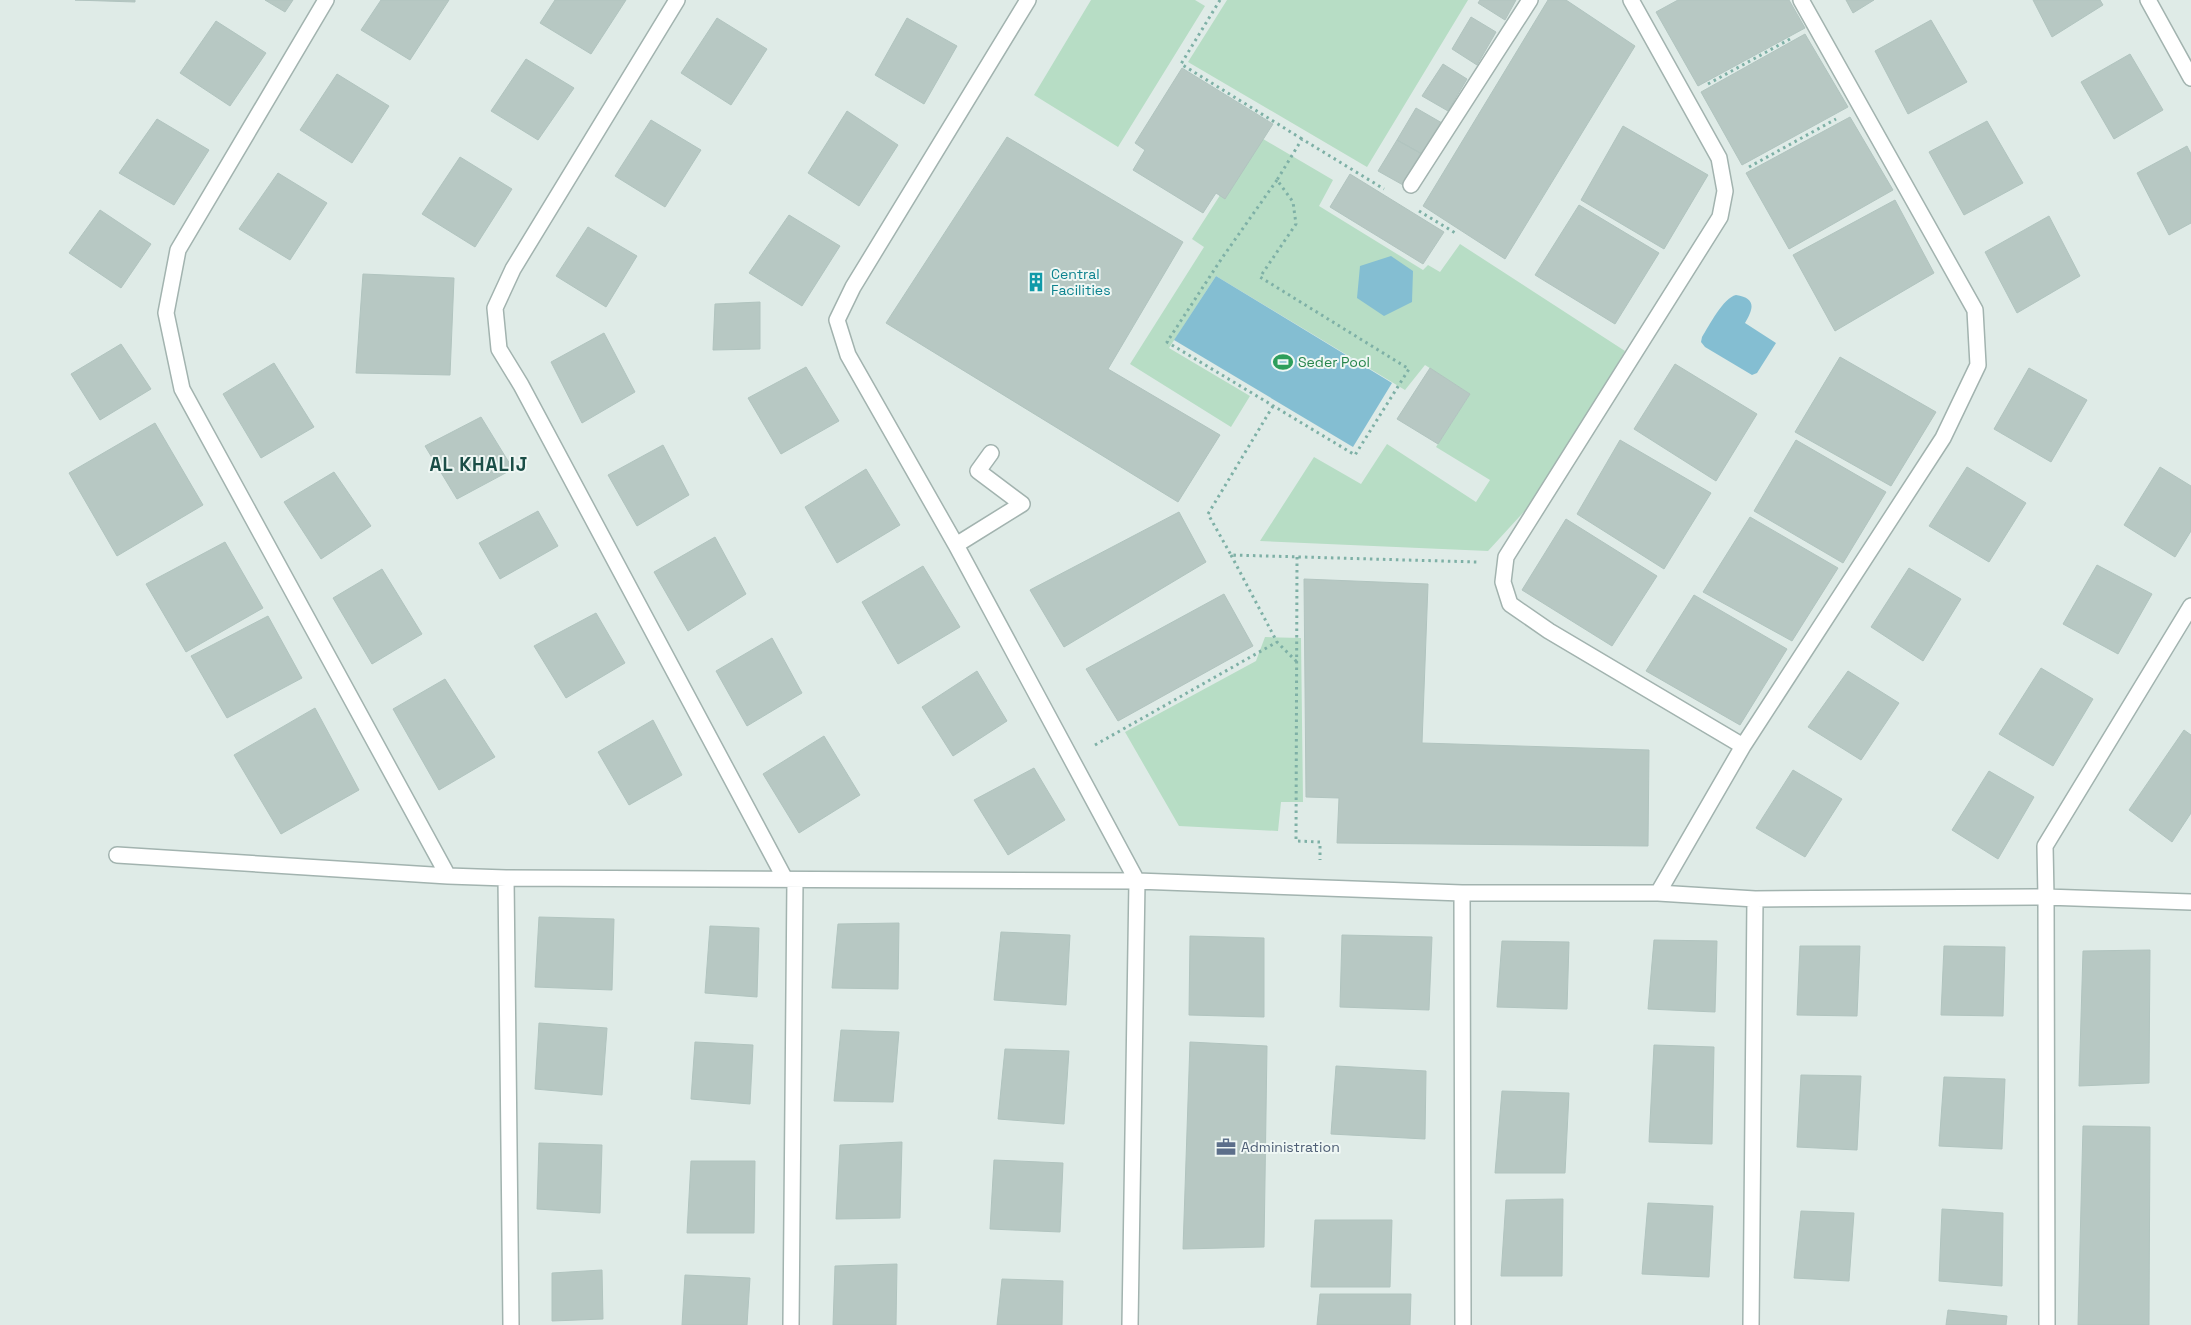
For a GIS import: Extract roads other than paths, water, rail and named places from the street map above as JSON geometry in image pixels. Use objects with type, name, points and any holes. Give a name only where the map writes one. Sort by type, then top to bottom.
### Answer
[{"type":"street","points":[[326,0],[178,250],[166,313],[182,388],[448,876]]},
{"type":"street","points":[[677,0],[513,269],[495,308],[499,349],[790,880],[791,1325]]},
{"type":"street","points":[[1028,0],[853,287],[837,320],[848,355],[956,545],[1137,881],[1130,1325]]},
{"type":"street","points":[[1411,185],[1530,0]]},
{"type":"street","points":[[1632,0],[1719,158],[1725,191],[1720,217],[1506,557],[1503,582],[1510,604],[1549,631],[1743,746]]},
{"type":"street","points":[[1658,893],[1743,746],[1943,438],[1978,365],[1974,310],[1801,0]]},
{"type":"street","points":[[2148,0],[2191,78]]},
{"type":"street","points":[[956,545],[1022,504],[978,471],[991,453]]},
{"type":"street","points":[[2047,1325],[2045,846],[2191,606]]},
{"type":"street","points":[[117,855],[506,878],[1137,881],[1462,893],[1658,893],[1755,899],[2046,897],[2191,902]]},
{"type":"street","points":[[506,878],[511,1325]]},
{"type":"street","points":[[1462,893],[1463,1325]]},
{"type":"street","points":[[1751,1325],[1755,899]]},
{"type":"water","points":[[1391,256],[1413,271],[1412,302],[1384,316],[1357,298],[1360,266]]},
{"type":"water","name":"Seder Pool","points":[[1216,276],[1392,383],[1353,447],[1174,340]]},
{"type":"water","points":[[1736,295],[1747,299],[1751,304],[1750,313],[1745,323],[1776,343],[1757,373],[1752,375],[1705,347],[1701,342],[1702,337],[1721,307],[1731,297]]},
{"type":"place","name":"Central Facilities","points":[[1036,282]]},
{"type":"place","name":"Seder Pool","points":[[1283,362]]},
{"type":"place","name":"Administration","points":[[1226,1147]]},
{"type":"district","name":"AL KHALIJ","points":[[479,464]]}]
